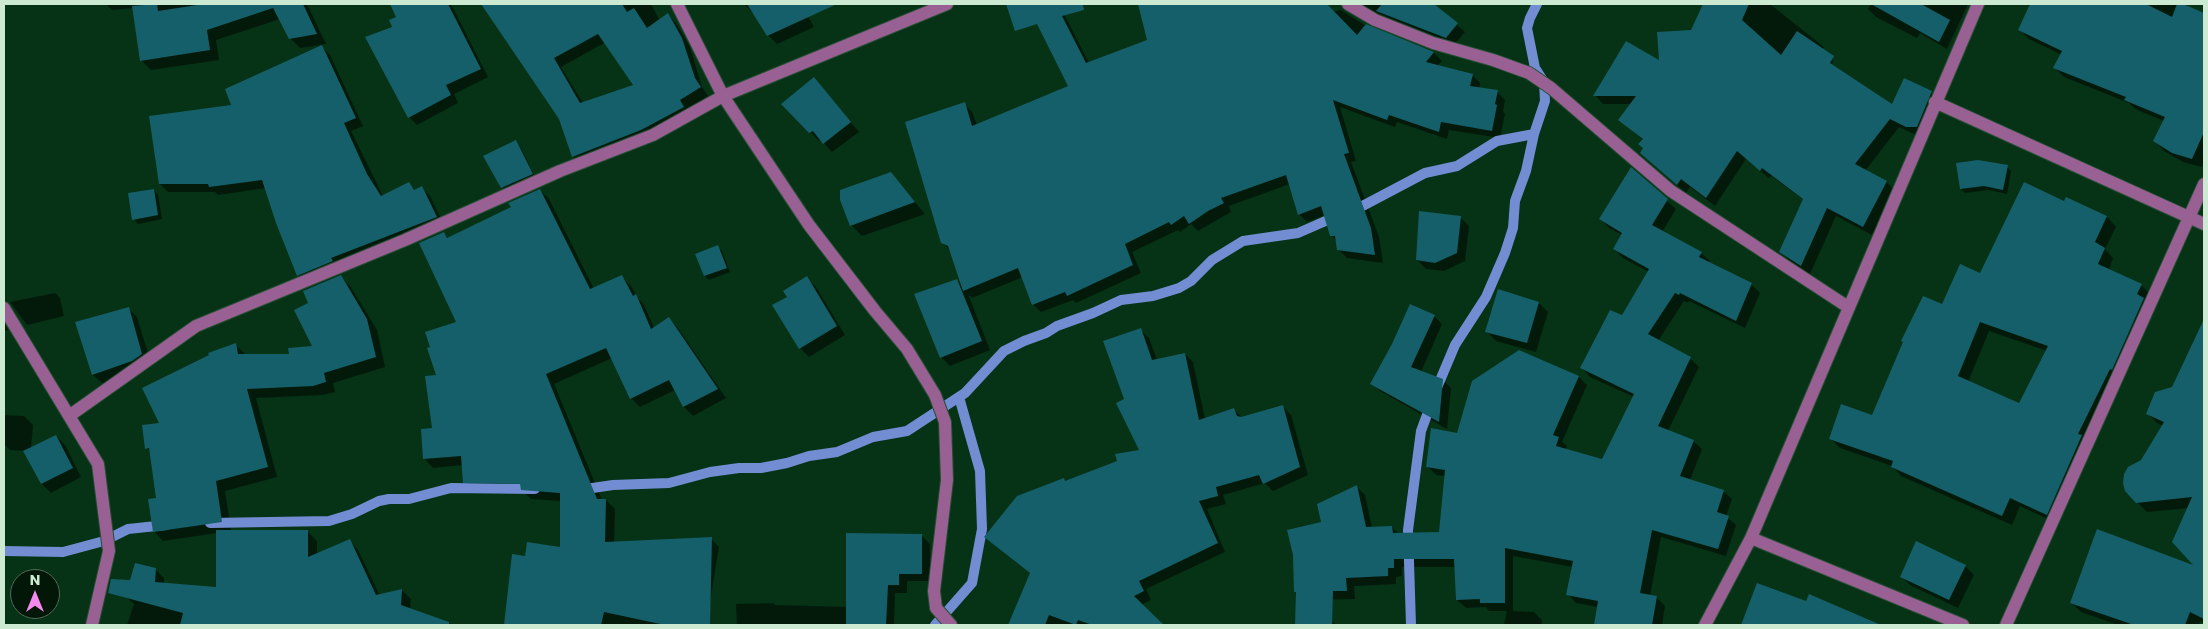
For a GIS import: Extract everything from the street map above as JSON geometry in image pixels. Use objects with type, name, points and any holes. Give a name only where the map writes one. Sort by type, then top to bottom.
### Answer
[{"type":"street","points":[[677,4],[723,96],[809,225],[875,311],[907,349],[936,396],[945,422],[947,480],[934,591],[936,608],[949,625]]},
{"type":"street","points":[[69,416],[196,326],[405,240],[560,171],[653,135],[723,96],[947,4]]},
{"type":"street","points":[[1348,4],[1375,20],[1433,43],[1493,60],[1529,73],[1551,88],[1671,192],[1848,307]]},
{"type":"street","points":[[1705,625],[1751,538],[1978,4]]},
{"type":"street","points":[[1935,102],[2204,224]]},
{"type":"street","points":[[2006,625],[2191,218],[2204,184]]},
{"type":"street","points":[[4,308],[98,464],[108,530],[109,551],[92,625]]},
{"type":"street","points":[[1751,538],[1963,625]]},
{"type":"building","points":[[157,4],[158,11],[204,4],[303,4],[317,34],[289,39],[272,6],[273,8],[207,30],[210,50],[140,61],[132,6]]},
{"type":"building","points":[[390,4],[448,4],[481,69],[446,85],[451,95],[408,118],[365,37],[392,27],[389,20],[396,17]]},
{"type":"building","points":[[481,4],[622,4],[627,12],[634,8],[647,28],[668,13],[682,38],[695,78],[701,87],[680,100],[684,107],[641,130],[572,157],[559,119]],"holes":[[[598,34],[633,85],[580,103],[554,58]]]},
{"type":"building","points":[[747,4],[837,4],[767,36]]},
{"type":"building","points":[[1006,4],[1083,5],[1084,10],[1062,16],[1086,63],[1147,40],[1138,4],[1327,4],[1357,35],[1366,24],[1434,52],[1426,62],[1473,74],[1470,86],[1498,90],[1492,131],[1441,122],[1439,132],[1389,115],[1387,120],[1333,100],[1349,153],[1344,154],[1371,228],[1375,255],[1337,250],[1335,236],[1330,236],[1321,206],[1298,215],[1286,175],[1221,198],[1224,203],[1189,224],[1184,216],[1171,225],[1169,222],[1125,244],[1133,265],[1067,296],[1065,292],[1032,305],[1018,268],[963,291],[948,246],[941,243],[905,122],[965,102],[972,126],[1068,86],[1037,24],[1015,31]]},
{"type":"building","points":[[1382,4],[1434,4],[1458,23],[1446,38],[1376,11]]},
{"type":"building","points":[[1703,4],[1749,4],[1742,20],[1781,55],[1797,31],[1834,56],[1830,63],[1892,104],[1904,78],[1932,91],[1917,127],[1906,127],[1890,119],[1855,164],[1887,181],[1863,227],[1827,208],[1801,266],[1779,252],[1803,199],[1762,168],[1760,171],[1737,151],[1706,198],[1681,179],[1677,185],[1640,153],[1643,148],[1638,144],[1643,139],[1618,120],[1636,96],[1593,96],[1626,41],[1659,60],[1657,32],[1691,30]]},
{"type":"building","points":[[1871,4],[1921,4],[1950,20],[1939,42]]},
{"type":"building","points":[[2030,4],[2146,4],[2172,17],[2177,4],[2183,4],[2204,13],[2204,132],[2192,159],[2172,153],[2153,141],[2165,117],[2124,100],[2126,97],[2053,68],[2062,51],[2018,30]]},
{"type":"building","points":[[322,45],[356,118],[344,123],[367,174],[381,196],[409,182],[414,190],[422,186],[437,217],[331,258],[333,261],[297,276],[276,223],[262,180],[209,187],[208,184],[159,184],[149,116],[231,105],[225,89]]},
{"type":"building","points":[[814,77],[851,122],[823,144],[813,131],[809,133],[781,104]]},
{"type":"building","points":[[516,140],[533,174],[501,188],[483,156]]},
{"type":"building","points":[[1978,160],[2008,165],[2003,190],[1984,186],[1960,189],[1956,163]]},
{"type":"building","points":[[1631,167],[1668,199],[1652,225],[1702,252],[1699,257],[1752,283],[1736,321],[1680,293],[1679,295],[1675,293],[1648,334],[1691,357],[1658,426],[1694,440],[1680,476],[1724,490],[1717,512],[1729,516],[1718,549],[1652,530],[1640,593],[1657,596],[1652,625],[1594,625],[1598,601],[1566,595],[1573,561],[1505,548],[1505,603],[1480,603],[1480,599],[1456,600],[1454,559],[1394,559],[1394,568],[1388,568],[1388,576],[1346,578],[1347,591],[1333,591],[1332,625],[1295,625],[1296,592],[1294,592],[1293,555],[1287,530],[1321,522],[1317,504],[1357,485],[1366,527],[1392,526],[1393,533],[1439,532],[1445,470],[1426,467],[1431,428],[1457,433],[1472,381],[1519,350],[1579,376],[1553,435],[1559,437],[1556,446],[1602,459],[1634,394],[1580,368],[1610,310],[1622,315],[1649,269],[1613,249],[1622,233],[1599,219]]},
{"type":"building","points":[[891,172],[915,202],[850,226],[840,200],[840,190]]},
{"type":"building","points":[[2024,182],[2064,201],[2066,197],[2107,216],[2095,242],[2105,248],[2098,264],[2142,284],[2137,294],[2144,298],[2112,370],[2110,369],[2078,434],[2082,435],[2047,515],[2010,498],[2002,516],[1891,467],[1893,461],[1829,439],[1841,404],[1872,415],[1903,342],[1901,341],[1923,296],[1942,304],[1960,264],[1980,273]],"holes":[[[1980,322],[2048,346],[2019,403],[1958,376]]]},
{"type":"building","points":[[154,189],[158,215],[132,220],[128,193]]},
{"type":"building","points":[[540,189],[590,289],[622,275],[633,296],[636,294],[651,329],[669,317],[718,389],[683,407],[669,380],[630,399],[606,348],[546,374],[597,499],[606,499],[605,542],[712,537],[710,625],[665,625],[604,612],[601,625],[504,625],[512,554],[525,556],[527,542],[560,547],[560,493],[521,490],[520,484],[463,483],[461,456],[423,459],[421,429],[432,428],[425,376],[436,375],[427,348],[430,347],[425,332],[456,322],[419,243],[444,232],[447,238],[511,207],[508,203]]},
{"type":"building","points":[[1419,211],[1461,216],[1457,253],[1435,263],[1416,260]]},
{"type":"building","points":[[718,245],[727,268],[704,276],[695,254]]},
{"type":"building","points":[[341,275],[367,319],[376,357],[324,373],[326,382],[313,386],[247,389],[268,467],[216,481],[222,522],[153,532],[148,499],[156,498],[149,448],[145,449],[142,425],[159,423],[142,388],[209,355],[208,353],[236,343],[238,354],[289,354],[288,348],[312,346],[294,310],[308,303],[303,291]]},
{"type":"building","points":[[807,276],[837,326],[799,349],[772,305],[787,297],[783,291]]},
{"type":"building","points":[[957,279],[982,341],[940,358],[914,294]]},
{"type":"building","points":[[1498,289],[1539,302],[1527,343],[1485,332]]},
{"type":"building","points":[[1410,304],[1435,315],[1411,367],[1443,379],[1439,422],[1370,384],[1392,344]]},
{"type":"building","points":[[129,307],[142,354],[132,361],[92,375],[75,322]]},
{"type":"building","points":[[2204,319],[2204,619],[2190,612],[2185,625],[2134,625],[2070,603],[2097,529],[2193,565],[2172,542],[2192,497],[2136,503],[2125,491],[2123,483],[2124,474],[2128,467],[2141,460],[2164,422],[2146,414],[2155,392],[2172,387]]},
{"type":"building","points":[[1141,328],[1152,360],[1185,353],[1199,420],[1234,408],[1237,416],[1241,417],[1283,405],[1300,467],[1263,484],[1259,475],[1216,487],[1218,496],[1199,501],[1218,543],[1139,581],[1144,591],[1134,596],[1164,625],[1092,625],[1078,620],[1076,625],[1049,615],[1045,625],[1008,625],[1030,573],[984,537],[1017,496],[1064,478],[1065,481],[1117,461],[1115,454],[1139,450],[1116,403],[1124,399],[1103,341]]},
{"type":"building","points":[[56,435],[73,468],[41,484],[23,451]]},
{"type":"building","points":[[216,530],[308,530],[308,557],[350,539],[376,595],[402,589],[401,605],[449,622],[449,625],[180,625],[183,613],[108,593],[111,579],[130,580],[135,563],[156,568],[155,582],[216,587]]},
{"type":"building","points":[[846,533],[922,534],[922,574],[899,574],[899,585],[888,585],[886,625],[846,625]]},
{"type":"building","points":[[1916,541],[1966,565],[1949,600],[1900,577]]},
{"type":"building","points":[[1757,583],[1806,601],[1809,594],[1881,625],[1741,625]]},
{"type":"waterway","points":[[1436,390],[1455,345],[1486,297],[1505,253],[1513,228],[1515,201],[1526,171],[1534,134],[1545,101],[1544,82],[1535,68],[1527,28],[1537,4]]},
{"type":"waterway","points":[[1353,211],[1425,173],[1457,166],[1497,141],[1534,134]]},
{"type":"waterway","points":[[579,490],[613,485],[669,483],[710,472],[739,468],[761,468],[809,456],[837,452],[873,437],[907,431],[965,393],[1004,351],[1046,333],[1057,326],[1093,313],[1121,300],[1153,296],[1179,288],[1191,281],[1212,260],[1243,241],[1298,233],[1337,216]]},
{"type":"waterway","points":[[935,625],[972,583],[982,529],[980,471],[959,397]]},
{"type":"waterway","points":[[1411,625],[1408,530],[1421,431],[1431,404]]},
{"type":"waterway","points":[[210,523],[329,521],[352,514],[379,501],[409,499],[451,488],[535,489]]},
{"type":"waterway","points":[[4,551],[63,552],[104,541],[128,529],[166,525]]}]
